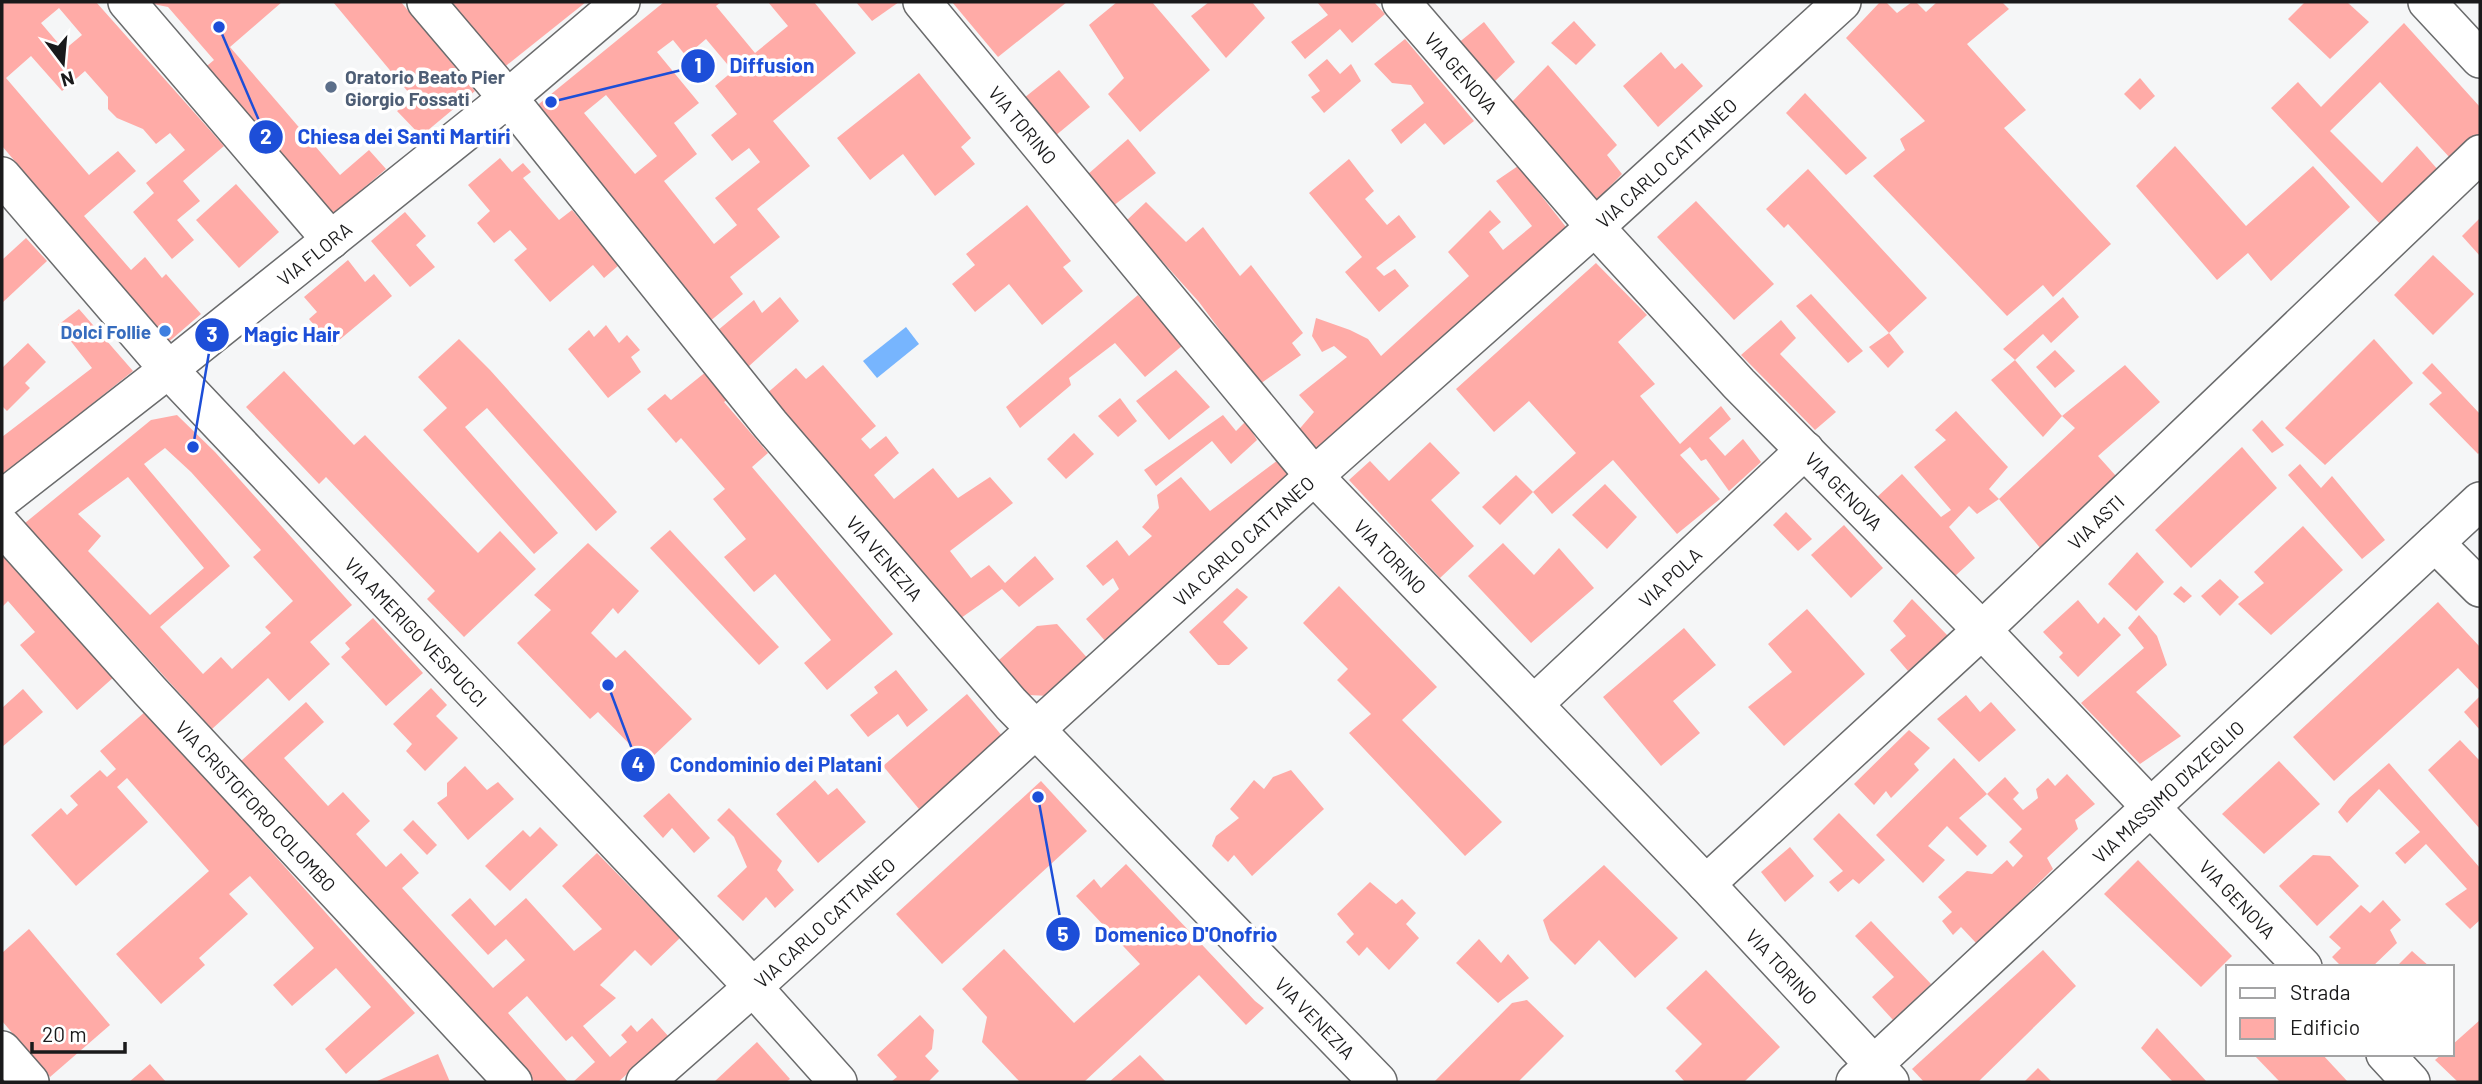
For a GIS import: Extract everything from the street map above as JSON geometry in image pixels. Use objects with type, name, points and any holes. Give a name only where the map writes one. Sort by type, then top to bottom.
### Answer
[{"type":"street","points":[[128,2],[331,240]]},
{"type":"street","name":"VIA VENEZIA","points":[[426,2],[508,98],[770,424],[1035,730],[1378,1082]]},
{"type":"street","name":"VIA FLORA","points":[[2,499],[169,370],[508,98],[621,2]]},
{"type":"street","name":"VIA TORINO","points":[[922,2],[1314,476],[1706,884],[1873,1076]]},
{"type":"street","name":"VIA GENOVA","points":[[1401,2],[1595,227],[1739,384],[1982,630],[2301,965]]},
{"type":"street","name":"VIA CARLO CATTANEO","points":[[645,1082],[1842,2]]},
{"type":"street","points":[[2427,2],[2480,59]]},
{"type":"street","name":"VIA ASTI","points":[[1706,884],[1982,630],[2480,154]]},
{"type":"street","name":"VIA AMERIGO VESPUCCI","points":[[2,176],[169,370],[753,987],[838,1082]]},
{"type":"street","name":"VIA POLA","points":[[1534,704],[1805,450]]},
{"type":"street","name":"VIA MASSIMO D'AZEGLIO","points":[[1873,1076],[2153,807],[2480,501]]},
{"type":"street","name":"VIA CRISTOFORO COLOMBO","points":[[2,526],[513,1082]]},
{"type":"street","points":[[2435,543],[2480,588]]},
{"type":"street","points":[[2,1050],[30,1082]]},
{"type":"street","points":[[2387,1056],[2411,1082]]},
{"type":"water","points":[[906,327],[919,344],[877,378],[863,361]]},
{"type":"building","points":[[2,2],[96,2],[224,146],[183,181],[200,201],[177,220],[194,240],[172,259],[133,212],[154,193],[146,183],[185,150],[170,133],[156,144],[143,129],[117,118],[108,109],[108,97],[85,71],[62,91],[31,56],[6,78],[89,175],[118,151],[136,171],[84,216],[131,270],[145,257],[162,278],[166,274],[201,314],[165,345],[49,210],[53,206],[2,146]],"holes":[[[59,8],[82,35],[64,50],[41,23]]]},
{"type":"building","points":[[143,2],[282,2],[230,47],[340,175],[369,150],[386,169],[329,218],[202,70],[214,60],[168,7]]},
{"type":"building","points":[[333,2],[401,2],[475,91],[421,136],[397,111],[414,99]]},
{"type":"building","points":[[447,2],[586,2],[502,69]]},
{"type":"building","points":[[664,2],[721,2],[716,6],[755,53],[788,26],[768,2],[814,2],[856,53],[773,121],[810,166],[757,209],[780,237],[730,277],[743,294],[709,322],[534,108]],"holes":[[[706,39],[733,71],[715,86],[737,114],[711,135],[732,161],[749,148],[760,162],[715,198],[737,225],[714,244],[664,181],[697,154],[674,123],[699,103],[657,52],[673,40],[686,56]],[[606,95],[657,156],[635,174],[584,113]]]},
{"type":"building","points":[[856,2],[899,2],[872,21]]},
{"type":"building","points":[[952,2],[1067,2],[998,57]]},
{"type":"building","points":[[1117,2],[1152,2],[1210,70],[1140,132],[1108,94],[1124,78],[1089,25]]},
{"type":"building","points":[[1209,2],[1252,2],[1265,18],[1226,58],[1191,16]]},
{"type":"building","points":[[1317,2],[1374,2],[1385,14],[1352,43],[1340,29],[1305,59],[1291,42],[1328,15]]},
{"type":"building","points":[[1880,2],[1886,2],[1897,13],[1912,2],[1916,2],[1926,12],[1937,2],[2002,2],[2009,9],[1967,44],[2026,110],[2004,128],[2111,244],[2053,297],[2043,285],[2007,316],[1873,176],[1905,150],[1900,139],[1925,121],[1846,38]]},
{"type":"building","points":[[2305,2],[2347,2],[2369,22],[2330,59],[2288,19]]},
{"type":"building","points":[[1574,21],[1596,45],[1576,65],[1551,43]]},
{"type":"building","points":[[1484,22],[1515,62],[1494,82],[1457,44]]},
{"type":"building","points":[[2404,23],[2480,107],[2480,134],[2451,159],[2380,82],[2330,131],[2382,183],[2417,146],[2439,171],[2382,226],[2271,108],[2298,82],[2321,107]]},
{"type":"building","points":[[1405,39],[1474,121],[1444,145],[1425,123],[1401,144],[1391,130],[1424,103],[1411,85],[1392,83],[1374,64]]},
{"type":"building","points":[[1661,52],[1675,69],[1682,63],[1703,86],[1658,127],[1623,86]]},
{"type":"building","points":[[1327,59],[1340,74],[1351,64],[1361,81],[1324,113],[1311,97],[1320,91],[1308,75]]},
{"type":"building","points":[[1548,65],[1617,145],[1607,155],[1622,174],[1597,200],[1509,105]]},
{"type":"building","points":[[1059,70],[1090,107],[1055,136],[1024,98]]},
{"type":"building","points":[[919,73],[971,138],[961,147],[975,164],[935,196],[903,154],[870,180],[837,138]]},
{"type":"building","points":[[2140,78],[2155,96],[2140,110],[2124,94]]},
{"type":"building","points":[[1805,93],[1867,158],[1846,175],[1786,113]]},
{"type":"building","points":[[1128,139],[1156,173],[1113,206],[1087,175]]},
{"type":"building","points":[[2175,146],[2246,226],[2313,166],[2350,207],[2271,281],[2248,253],[2217,280],[2136,186]]},
{"type":"building","points":[[500,158],[512,172],[523,163],[531,172],[523,178],[559,220],[572,210],[619,265],[604,278],[593,265],[550,302],[514,260],[527,249],[510,230],[494,243],[477,223],[490,211],[468,185]]},
{"type":"building","points":[[1349,159],[1374,191],[1365,199],[1387,225],[1399,215],[1416,237],[1376,268],[1384,276],[1395,269],[1409,286],[1379,312],[1345,272],[1362,257],[1309,193]]},
{"type":"building","points":[[1518,166],[1566,227],[1316,455],[1296,433],[1314,412],[1299,395],[1347,357],[1334,346],[1322,352],[1312,336],[1316,318],[1368,339],[1381,356],[1469,276],[1448,252],[1490,210],[1501,222],[1489,232],[1503,250],[1532,226],[1496,181]]},
{"type":"building","points":[[1808,169],[1927,298],[1889,333],[1788,224],[1784,228],[1766,209]]},
{"type":"building","points":[[236,184],[279,232],[239,268],[196,220]]},
{"type":"building","points":[[1696,201],[1774,284],[1734,320],[1657,237]]},
{"type":"building","points":[[1146,202],[1186,242],[1203,227],[1240,276],[1251,265],[1303,333],[1292,343],[1301,355],[1260,384],[1199,302],[1126,221]]},
{"type":"building","points":[[1027,205],[1071,261],[1063,267],[1083,291],[1042,325],[1009,284],[975,312],[952,284],[975,265],[966,254]]},
{"type":"building","points":[[405,212],[426,236],[416,245],[435,267],[410,287],[371,241]]},
{"type":"building","points":[[2480,218],[2480,256],[2462,236]]},
{"type":"building","points":[[26,238],[47,261],[2,303],[2,260]]},
{"type":"building","points":[[2433,255],[2474,294],[2433,335],[2394,295]]},
{"type":"building","points":[[348,260],[365,282],[374,274],[392,296],[332,346],[309,319],[317,312],[304,297]]},
{"type":"building","points":[[1596,263],[1647,315],[1618,342],[1655,384],[1640,396],[1680,444],[1721,406],[1731,419],[1709,438],[1725,456],[1743,439],[1761,462],[1729,491],[1706,459],[1701,461],[1690,447],[1680,455],[1720,499],[1677,534],[1613,460],[1552,514],[1533,492],[1576,453],[1529,401],[1494,432],[1456,389]]},
{"type":"building","points":[[1811,294],[1863,351],[1848,363],[1796,306]]},
{"type":"building","points":[[1138,295],[1183,345],[1145,377],[1115,343],[1069,378],[1071,385],[1020,428],[1006,407]]},
{"type":"building","points":[[780,297],[799,321],[748,367],[717,331],[754,300],[762,313]]},
{"type":"building","points":[[2063,297],[2079,317],[2051,343],[2043,334],[2015,360],[2003,349]]},
{"type":"building","points":[[79,309],[133,371],[2,476],[2,437],[92,368],[58,325]]},
{"type":"building","points":[[1781,320],[1796,338],[1780,354],[1836,412],[1815,430],[1741,355]]},
{"type":"building","points":[[606,325],[619,343],[627,335],[640,350],[631,357],[641,372],[608,398],[568,349],[589,330],[594,337]]},
{"type":"building","points":[[1889,333],[1904,352],[1888,368],[1869,347]]},
{"type":"building","points":[[459,339],[617,512],[596,531],[487,408],[465,427],[558,533],[534,554],[423,430],[447,408],[418,377]]},
{"type":"building","points":[[2374,339],[2413,383],[2325,465],[2285,428]]},
{"type":"building","points":[[28,343],[46,362],[25,383],[30,388],[7,411],[2,406],[2,368]]},
{"type":"building","points":[[2055,350],[2075,371],[2055,388],[2036,367]]},
{"type":"building","points":[[2015,360],[2062,416],[2043,437],[1991,380]]},
{"type":"building","points":[[2432,363],[2480,414],[2478,454],[2429,404],[2442,393],[2422,373]]},
{"type":"building","points":[[823,365],[876,426],[861,439],[870,449],[886,436],[899,453],[874,475],[894,499],[933,468],[958,498],[990,477],[1013,503],[950,551],[971,578],[989,565],[1005,583],[1035,556],[1054,579],[1019,607],[1002,589],[954,623],[765,395],[796,368],[806,379]]},
{"type":"building","points":[[2125,365],[2160,402],[2098,456],[2116,476],[2041,549],[1999,499],[2075,428],[2062,416]]},
{"type":"building","points":[[1176,370],[1210,407],[1169,440],[1136,401]]},
{"type":"building","points":[[284,371],[354,445],[365,435],[478,553],[500,531],[536,569],[464,637],[427,599],[435,591],[326,477],[319,484],[246,407]]},
{"type":"building","points":[[707,371],[730,398],[724,402],[768,453],[752,467],[893,634],[827,690],[804,663],[831,640],[775,574],[754,592],[724,557],[746,539],[713,499],[725,489],[681,438],[676,443],[647,409],[665,394],[671,400]]},
{"type":"building","points":[[1120,398],[1137,421],[1118,437],[1098,416]]},
{"type":"building","points":[[1956,411],[2008,467],[1989,489],[1999,499],[1977,514],[1969,506],[1949,527],[1975,558],[1955,576],[1876,498],[1902,474],[1941,517],[1951,510],[1914,467],[1946,440],[1935,430]]},
{"type":"building","points":[[177,415],[215,452],[352,605],[310,642],[330,664],[289,701],[268,678],[212,729],[25,523],[151,420]],"holes":[[[165,448],[191,472],[261,550],[253,557],[293,601],[265,627],[271,633],[232,669],[221,657],[203,674],[160,627],[230,566],[144,464]],[[128,477],[204,568],[150,615],[88,551],[101,536],[78,514]]]},
{"type":"building","points":[[1223,415],[1236,431],[1246,421],[1257,440],[1231,464],[1212,441],[1156,486],[1144,470]]},
{"type":"building","points":[[2262,420],[2284,445],[2272,453],[2252,430]]},
{"type":"building","points":[[1074,433],[1094,454],[1066,479],[1047,459]]},
{"type":"building","points":[[1430,442],[1460,473],[1431,500],[1474,546],[1440,578],[1349,480],[1370,461],[1389,481]]},
{"type":"building","points":[[2242,447],[2277,488],[2191,568],[2155,530]]},
{"type":"building","points":[[1278,460],[1293,478],[1106,642],[1086,619],[1119,589],[1113,578],[1103,586],[1086,566],[1117,540],[1129,556],[1152,536],[1142,527],[1159,508],[1157,495],[1181,477],[1210,511]]},
{"type":"building","points":[[2300,464],[2321,488],[2332,476],[2385,540],[2362,559],[2288,475]]},
{"type":"building","points":[[1516,475],[1533,492],[1500,525],[1482,507]]},
{"type":"building","points":[[1605,484],[1637,517],[1607,549],[1572,515]]},
{"type":"building","points":[[1786,512],[1812,539],[1798,551],[1773,525]]},
{"type":"building","points":[[1844,525],[1883,568],[1851,598],[1811,555]]},
{"type":"building","points":[[2303,526],[2343,570],[2271,635],[2238,604],[2264,583],[2254,572]]},
{"type":"building","points":[[670,530],[779,647],[759,665],[650,548]]},
{"type":"building","points":[[588,543],[639,591],[618,614],[613,608],[591,633],[616,658],[625,650],[692,719],[647,762],[598,712],[590,719],[517,643],[551,610],[534,595]]},
{"type":"building","points":[[1503,543],[1534,575],[1559,548],[1594,588],[1531,643],[1468,576]]},
{"type":"building","points":[[2,547],[115,676],[77,710],[20,645],[35,632],[8,601],[2,607]]},
{"type":"building","points":[[2137,552],[2164,582],[2136,611],[2108,584]]},
{"type":"building","points":[[2220,579],[2239,597],[2220,616],[2201,596]]},
{"type":"building","points":[[1339,586],[1437,687],[1402,720],[1502,822],[1465,856],[1349,733],[1371,714],[1337,680],[1348,669],[1303,623]]},
{"type":"building","points":[[2181,586],[2192,596],[2184,603],[2173,594]]},
{"type":"building","points":[[1237,588],[1248,597],[1223,622],[1248,648],[1229,665],[1218,665],[1189,632]]},
{"type":"building","points":[[1912,599],[1948,636],[1908,671],[1890,650],[1906,636],[1893,621]]},
{"type":"building","points":[[2078,600],[2098,624],[2104,617],[2121,635],[2078,677],[2059,657],[2063,653],[2043,632]]},
{"type":"building","points":[[2438,602],[2480,647],[2480,691],[2458,668],[2334,781],[2293,737]]},
{"type":"building","points":[[1807,609],[1865,674],[1784,746],[1748,707],[1792,672],[1768,644]]},
{"type":"building","points":[[2139,615],[2157,636],[2167,665],[2136,692],[2181,736],[2140,764],[2081,703],[2144,648],[2128,628]]},
{"type":"building","points":[[373,618],[423,673],[386,706],[341,657],[350,649],[345,643]]},
{"type":"building","points":[[1057,624],[1090,661],[1050,696],[1028,695],[999,660],[1037,626]]},
{"type":"building","points":[[1684,628],[1716,665],[1673,701],[1700,733],[1661,766],[1603,697]]},
{"type":"building","points":[[896,670],[928,710],[907,727],[898,714],[868,737],[850,715],[878,693],[874,687]]},
{"type":"building","points":[[431,688],[447,705],[436,716],[458,738],[425,771],[406,751],[412,744],[393,724]]},
{"type":"building","points":[[23,689],[43,712],[2,747],[2,708]]},
{"type":"building","points":[[967,694],[1003,737],[919,809],[883,766]]},
{"type":"building","points":[[1966,695],[1980,712],[1991,702],[2016,730],[1979,762],[1937,719]]},
{"type":"building","points":[[2480,696],[2480,730],[2464,712]]},
{"type":"building","points":[[306,702],[324,722],[284,758],[328,806],[343,792],[370,821],[356,834],[386,867],[401,853],[419,873],[402,888],[493,988],[525,960],[506,939],[488,955],[451,915],[470,898],[495,926],[526,898],[574,951],[602,929],[562,886],[597,853],[680,938],[651,966],[635,950],[600,985],[616,998],[583,1026],[610,1057],[627,1042],[621,1035],[631,1025],[637,1032],[652,1018],[669,1037],[618,1082],[573,1082],[595,1062],[572,1036],[566,1041],[527,996],[508,1013],[568,1082],[535,1082],[241,761]]},
{"type":"building","points":[[146,711],[415,1013],[346,1074],[325,1049],[371,1007],[336,968],[292,1006],[273,985],[314,948],[250,876],[229,894],[248,914],[199,958],[205,965],[161,1004],[116,954],[209,871],[127,778],[117,787],[148,822],[76,886],[31,835],[61,808],[67,815],[78,805],[70,796],[100,770],[107,777],[116,769],[100,751]]},
{"type":"building","points":[[1909,730],[1930,748],[1914,764],[1919,770],[1891,798],[1886,791],[1874,805],[1854,784]]},
{"type":"building","points":[[2460,740],[2480,761],[2480,829],[2428,770]]},
{"type":"building","points":[[1954,758],[1987,794],[1959,818],[1987,846],[1977,856],[1947,826],[1928,846],[1945,860],[1923,883],[1876,835]]},
{"type":"building","points":[[2279,761],[2320,804],[2264,854],[2222,814]]},
{"type":"building","points":[[2389,763],[2480,868],[2480,920],[2470,929],[2445,904],[2467,889],[2426,844],[2405,864],[2395,853],[2420,832],[2379,789],[2347,823],[2338,812],[2349,798]]},
{"type":"building","points":[[465,766],[487,790],[498,782],[514,799],[468,840],[437,803],[447,796],[447,783]]},
{"type":"building","points":[[1291,770],[1324,809],[1252,876],[1234,855],[1228,862],[1212,846],[1216,836],[1239,818],[1230,809],[1254,780],[1264,789],[1273,777]]},
{"type":"building","points":[[2067,774],[2095,804],[2075,820],[2078,829],[2047,858],[2053,869],[1977,944],[1961,927],[1953,935],[1942,921],[1952,912],[1938,897],[1967,871],[1992,874],[2007,860],[2013,867],[2023,856],[2009,842],[2022,829],[1987,794],[2005,777],[2019,793],[2013,799],[2023,810],[2038,798],[2036,789],[2048,778],[2055,786]]},
{"type":"building","points":[[815,780],[828,795],[837,788],[866,822],[818,863],[776,814]]},
{"type":"building","points":[[1041,781],[1087,831],[942,964],[896,914]]},
{"type":"building","points":[[669,793],[710,838],[694,853],[672,828],[663,838],[643,816]]},
{"type":"building","points":[[729,808],[782,861],[777,870],[794,890],[775,908],[766,897],[743,921],[717,896],[747,867],[734,837],[717,820]]},
{"type":"building","points":[[1839,813],[1885,860],[1859,884],[1853,879],[1838,892],[1829,882],[1843,871],[1813,839]]},
{"type":"building","points":[[413,820],[437,845],[427,855],[403,830]]},
{"type":"building","points":[[540,827],[558,845],[510,891],[485,866],[523,830],[530,837]]},
{"type":"building","points":[[1790,847],[1814,876],[1785,902],[1761,872]]},
{"type":"building","points":[[2313,855],[2330,856],[2359,886],[2317,926],[2279,886]]},
{"type":"building","points":[[2138,860],[2232,956],[2201,987],[2104,894]]},
{"type":"building","points":[[1126,864],[1264,1008],[1246,1025],[1199,975],[1084,1082],[1020,1082],[982,1042],[987,1017],[962,989],[1004,949],[1074,1023],[1140,964],[1076,896],[1094,879],[1101,888]]},
{"type":"building","points":[[1604,865],[1678,938],[1635,978],[1599,940],[1575,965],[1550,940],[1543,920]]},
{"type":"building","points":[[1370,882],[1396,904],[1402,899],[1416,913],[1406,924],[1419,938],[1389,970],[1367,947],[1359,956],[1346,942],[1354,934],[1337,914]]},
{"type":"building","points":[[2383,900],[2401,920],[2390,930],[2397,943],[2374,965],[2340,965],[2332,957],[2341,948],[2329,937],[2361,905],[2370,913]]},
{"type":"building","points":[[1871,921],[1931,984],[1893,1020],[1872,997],[1894,977],[1855,936]]},
{"type":"building","points":[[29,929],[110,1025],[50,1077],[2,1021],[2,953]]},
{"type":"building","points":[[1479,939],[1501,963],[1508,954],[1529,978],[1498,1003],[1456,963]]},
{"type":"building","points":[[2043,950],[2076,986],[1978,1082],[1924,1082],[1912,1069]]},
{"type":"building","points":[[2412,951],[2428,965],[2398,965]]},
{"type":"building","points":[[1706,970],[1780,1047],[1744,1082],[1685,1082],[1675,1071],[1702,1044],[1666,1008]]},
{"type":"building","points":[[1527,1000],[1564,1036],[1518,1082],[1434,1082],[1512,1003]]},
{"type":"building","points":[[920,1015],[934,1030],[932,1049],[925,1056],[939,1071],[928,1082],[891,1082],[897,1077],[877,1055]]},
{"type":"building","points":[[2480,1020],[2480,1082],[2458,1082],[2435,1060],[2440,1056],[2454,1056],[2454,1043]]},
{"type":"building","points":[[2157,1028],[2207,1082],[2173,1082],[2141,1048]]},
{"type":"building","points":[[757,1042],[790,1079],[786,1082],[714,1082]]},
{"type":"building","points":[[438,1054],[450,1082],[375,1082]]},
{"type":"building","points":[[1140,1055],[1166,1082],[1109,1082]]},
{"type":"building","points":[[2255,1056],[2324,1056],[2348,1082],[2280,1082]]},
{"type":"building","points":[[150,1064],[166,1082],[129,1082]]},
{"type":"building","points":[[2038,1068],[2052,1082],[2024,1082]]},
{"type":"place","name":"Chiesa dei Santi Martiri","points":[[219,27]]},
{"type":"place","name":"Oratorio Beato Pier Giorgio Fossati","points":[[331,87]]},
{"type":"place","name":"Diffusion","points":[[551,102]]},
{"type":"place","name":"Dolci Follie","points":[[165,331]]},
{"type":"place","name":"Magic Hair","points":[[193,447]]},
{"type":"place","name":"Condominio dei Platani","points":[[608,685]]},
{"type":"place","name":"Domenico D'Onofrio","points":[[1038,797]]}]
